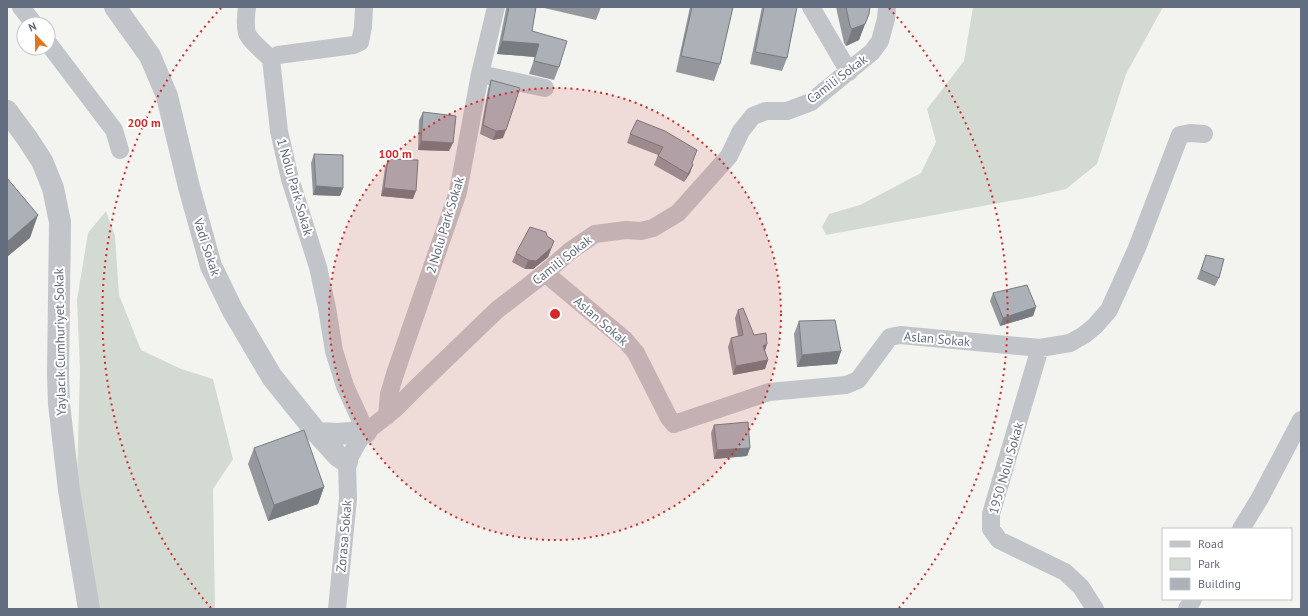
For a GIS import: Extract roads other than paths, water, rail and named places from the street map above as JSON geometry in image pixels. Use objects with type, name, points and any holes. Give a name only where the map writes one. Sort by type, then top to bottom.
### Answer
[{"type":"street","points":[[21,7],[28,16]]},
{"type":"street","name":"Vadi Sokak","points":[[115,7],[150,56],[167,96],[189,187],[211,266],[233,311],[272,377],[317,433],[338,456],[347,462]]},
{"type":"street","points":[[247,7],[247,33],[258,47],[271,59],[278,54],[354,45],[360,42],[364,7]]},
{"type":"street","name":"2 Nolu Park Sokak","points":[[387,416],[389,394],[458,192],[480,74],[496,7]]},
{"type":"street","points":[[811,7],[849,72]]},
{"type":"street","name":"Camili Sokak","points":[[347,462],[358,442],[366,432],[395,409],[496,310],[545,273],[570,251],[595,234],[652,228],[678,212],[729,156],[741,131],[753,116],[766,111],[787,111],[811,102],[849,72],[872,52],[880,41],[886,19],[887,7]]},
{"type":"street","points":[[56,54],[114,130],[120,150]]},
{"type":"street","name":"1 Nolu Park Sokak","points":[[271,59],[278,131],[290,179],[318,267],[327,308],[334,352],[343,379],[366,432]]},
{"type":"street","points":[[480,74],[545,88]]},
{"type":"street","name":"Yaylacık Cumhuriyet Sokak","points":[[7,111],[42,161],[53,188],[60,222],[59,404],[69,490],[89,609]]},
{"type":"street","name":"Aslan Sokak","points":[[545,273],[625,340],[636,353],[669,418],[674,424],[769,392],[846,386],[858,380],[890,337],[900,335],[1040,348],[1070,343],[1095,326],[1109,310],[1136,248],[1180,135],[1190,133],[1204,134]]},
{"type":"street","name":"1950 Nolu Sokak","points":[[1040,348],[991,514],[991,529],[999,540],[1065,572],[1081,587],[1095,609]]},
{"type":"street","points":[[1242,528],[1260,498],[1301,420]]},
{"type":"street","points":[[317,433],[337,434],[366,432]]},
{"type":"street","name":"Zorasa Sokak","points":[[337,609],[348,499],[347,462]]},
{"type":"street","points":[[1187,609],[1192,600]]}]
